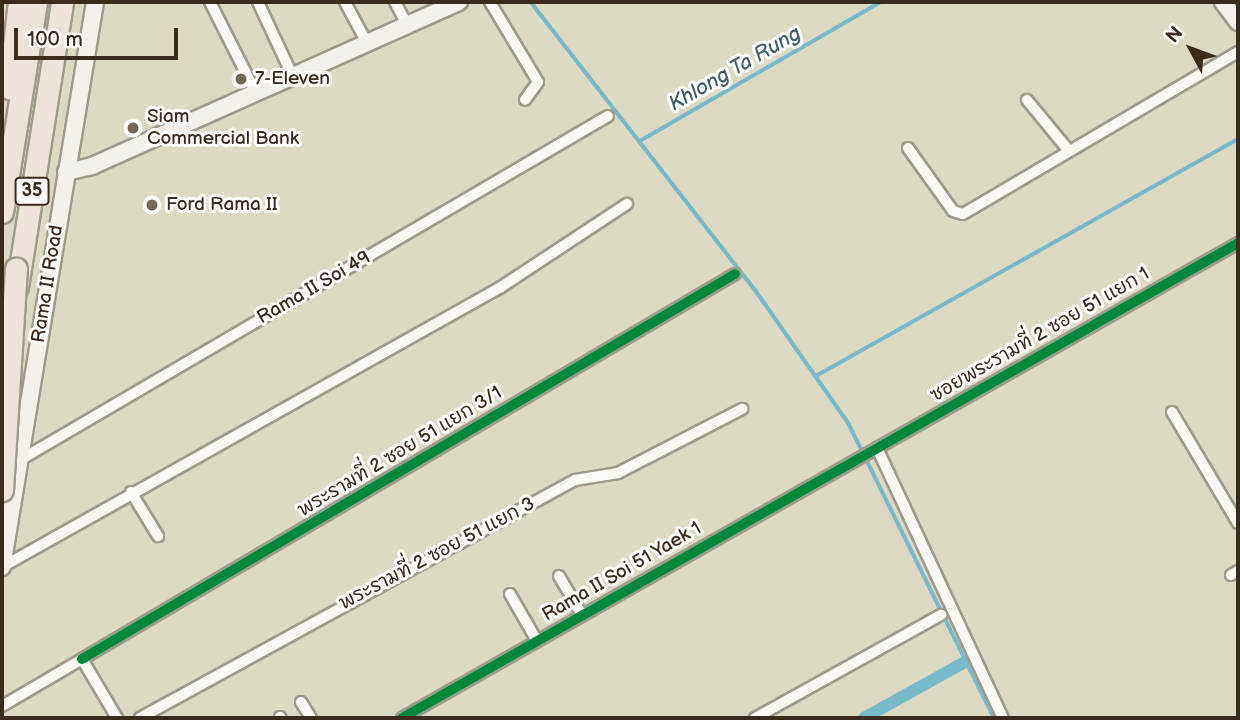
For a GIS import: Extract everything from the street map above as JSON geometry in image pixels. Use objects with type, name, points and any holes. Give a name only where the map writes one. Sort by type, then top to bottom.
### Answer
[{"type":"highway","points":[[2,128],[19,2]]},
{"type":"highway","points":[[2,212],[36,2]]},
{"type":"highway","points":[[2,354],[61,2]]},
{"type":"highway","name":"Rama II Road","points":[[2,380],[61,2]]},
{"type":"highway","points":[[2,489],[16,268]]},
{"type":"main road","name":"Rama II Road","points":[[2,567],[95,2]]},
{"type":"main road","points":[[66,172],[92,166],[458,2]]},
{"type":"main road","points":[[1223,2],[1238,22]]},
{"type":"street","points":[[209,2],[256,93]]},
{"type":"street","points":[[258,2],[293,76]]},
{"type":"street","points":[[345,2],[367,43]]},
{"type":"street","points":[[395,2],[407,25]]},
{"type":"street","points":[[490,2],[538,82],[525,100]]},
{"type":"street","points":[[908,148],[958,214],[1238,52]]},
{"type":"street","points":[[1027,100],[1069,151]]},
{"type":"street","name":"Rama II Soi 49","points":[[20,460],[608,116]]},
{"type":"street","points":[[2,567],[131,492],[501,287],[627,204]]},
{"type":"street","name":"ซอยพระรามที่ 2 ซอย 51 แยก 1","points":[[859,458],[1238,243]]},
{"type":"street","name":"พระรามที่ 2 ซอย 51 แยก 3/1","points":[[2,706],[735,274]]},
{"type":"street","name":"พระรามที่ 2 ซอย 51 แยก 3","points":[[140,718],[575,480],[618,473],[742,409]]},
{"type":"street","points":[[1172,412],[1238,523]]},
{"type":"street","points":[[875,449],[1003,718]]},
{"type":"street","name":"Rama II Soi 51 Yaek 1","points":[[402,718],[859,458]]},
{"type":"street","points":[[131,492],[158,536]]},
{"type":"street","points":[[559,576],[582,615]]},
{"type":"street","points":[[510,594],[537,641]]},
{"type":"street","points":[[755,718],[941,615]]},
{"type":"street","points":[[82,659],[117,718]]},
{"type":"street","points":[[301,702],[311,718]]},
{"type":"waterway","points":[[531,2],[756,291],[849,424],[994,718]]},
{"type":"waterway","name":"Khlong Ta Rung","points":[[640,141],[881,2]]},
{"type":"waterway","points":[[816,376],[1238,139]]},
{"type":"waterway","points":[[864,718],[967,661]]},
{"type":"cycle path","points":[[402,718],[1238,243]]},
{"type":"cycle path","points":[[82,659],[735,274]]},
{"type":"place","name":"7-Eleven","points":[[241,79]]},
{"type":"place","name":"Siam Commercial Bank","points":[[133,128]]},
{"type":"place","name":"Ford Rama II","points":[[152,205]]}]
